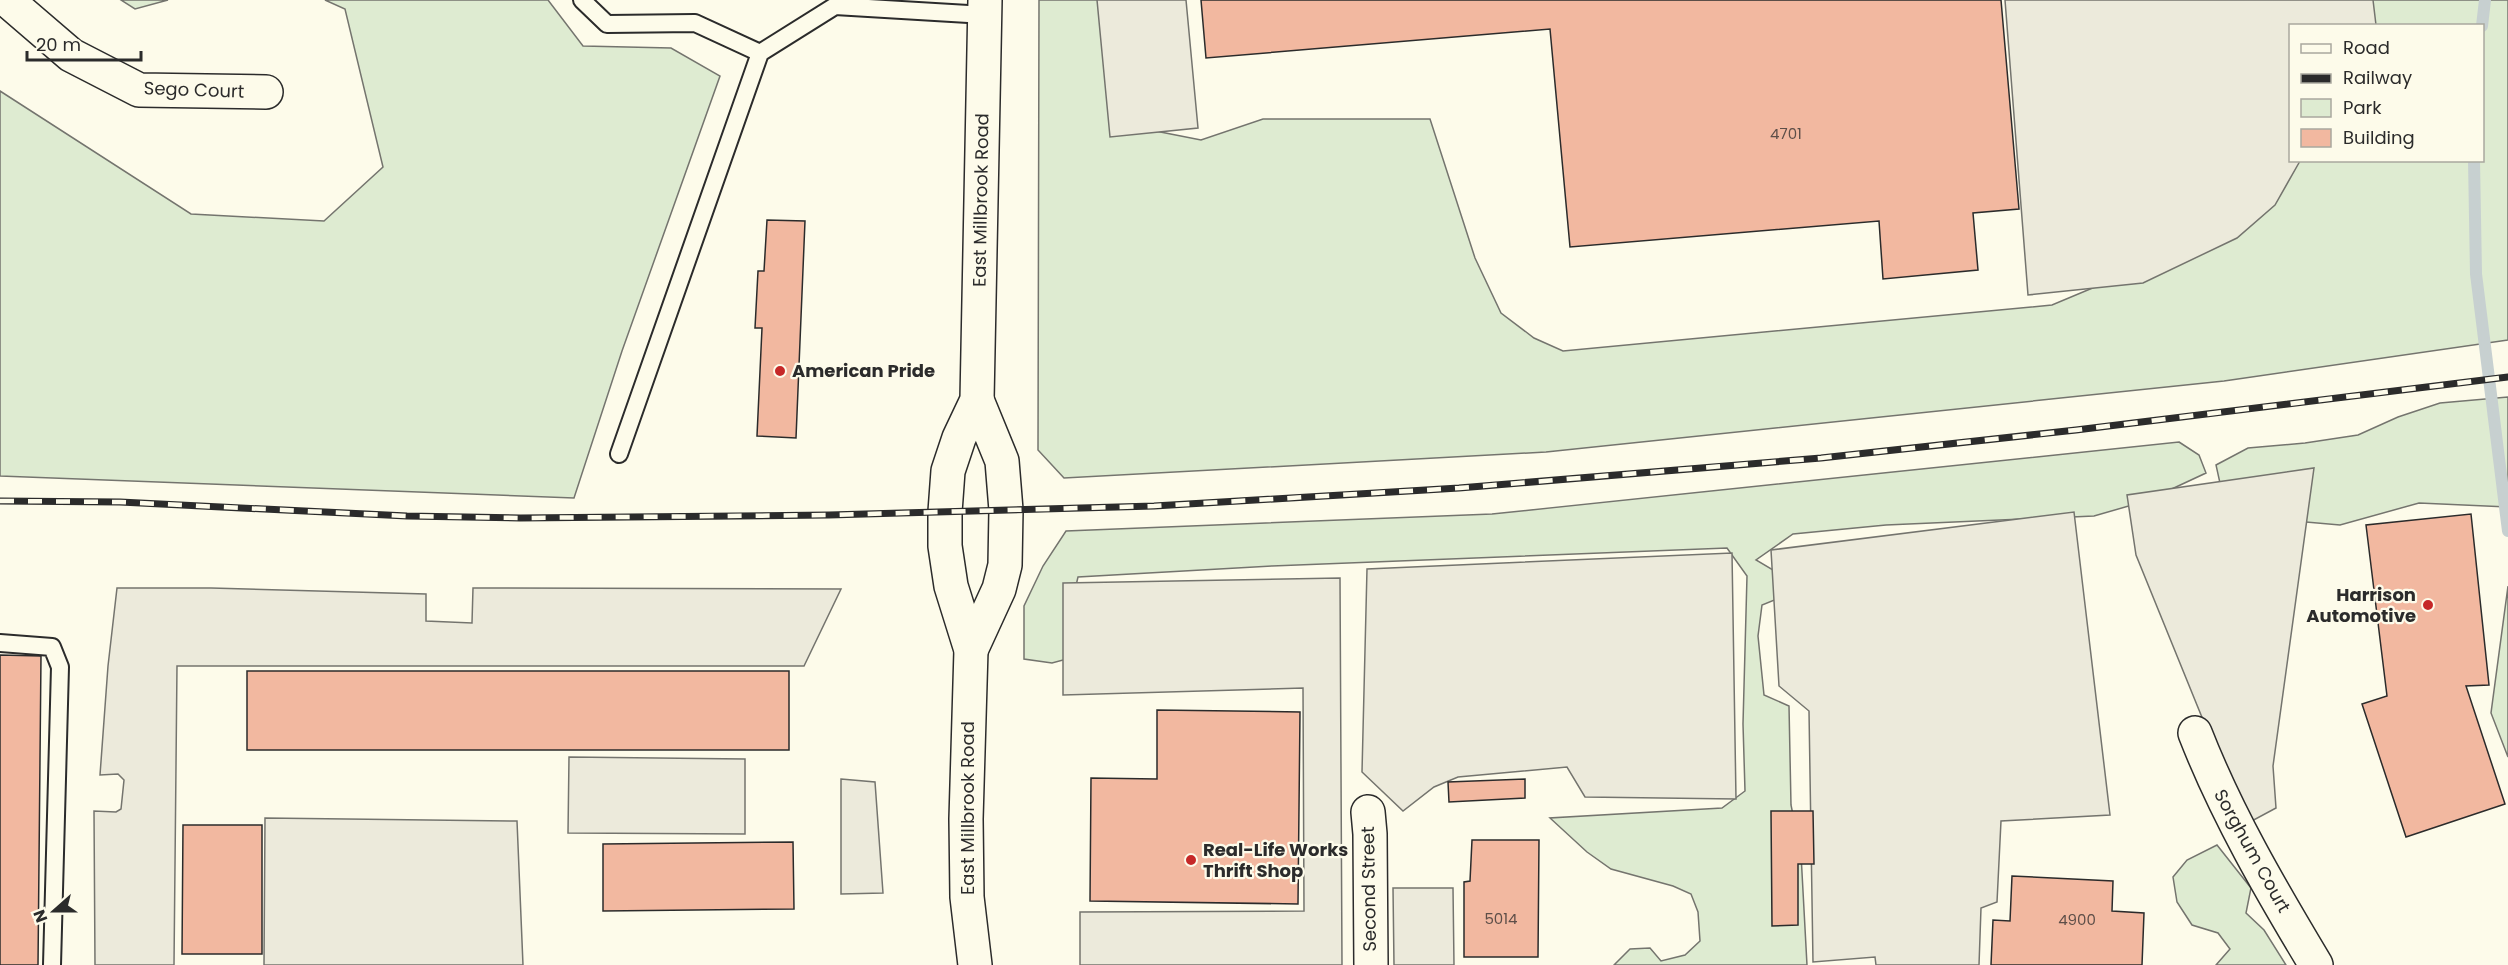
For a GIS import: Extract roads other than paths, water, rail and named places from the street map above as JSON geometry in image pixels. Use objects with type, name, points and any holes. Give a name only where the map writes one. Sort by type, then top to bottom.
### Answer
[{"type":"main road","name":"Sego Court","points":[[7,0],[71,55],[139,90],[266,92]]},
{"type":"main road","name":"East Millbrook Road","points":[[975,965],[967,897],[966,819],[971,650],[951,586],[945,546],[945,512],[948,471],[959,438],[976,400],[985,7]]},
{"type":"main road","name":"East Millbrook Road","points":[[971,650],[999,589],[1005,565],[1006,510],[1002,461],[976,400]]},
{"type":"main road","name":"Sorghum Court","points":[[2195,733],[2213,780],[2237,827],[2316,965]]},
{"type":"main road","name":"Second Street","points":[[1368,812],[1371,965]]},
{"type":"lane","points":[[582,0],[607,24],[695,22],[760,53]]},
{"type":"lane","points":[[619,454],[760,53],[835,6],[985,7]]},
{"type":"lane","points":[[0,643],[52,647],[60,667],[52,965]]},
{"type":"waterway","points":[[2482,24],[2485,0]]},
{"type":"waterway","points":[[2474,162],[2476,274],[2508,531]]},
{"type":"railway","points":[[0,501],[120,502],[407,516],[520,518],[829,515],[1154,506],[1459,488],[1821,458],[2076,430],[2508,377]]},
{"type":"place","name":"American Pride","points":[[780,371]]},
{"type":"place","name":"Harrison Automotive","points":[[2428,605]]},
{"type":"place","name":"Real-Life Works Thrift Shop","points":[[1191,860]]}]
